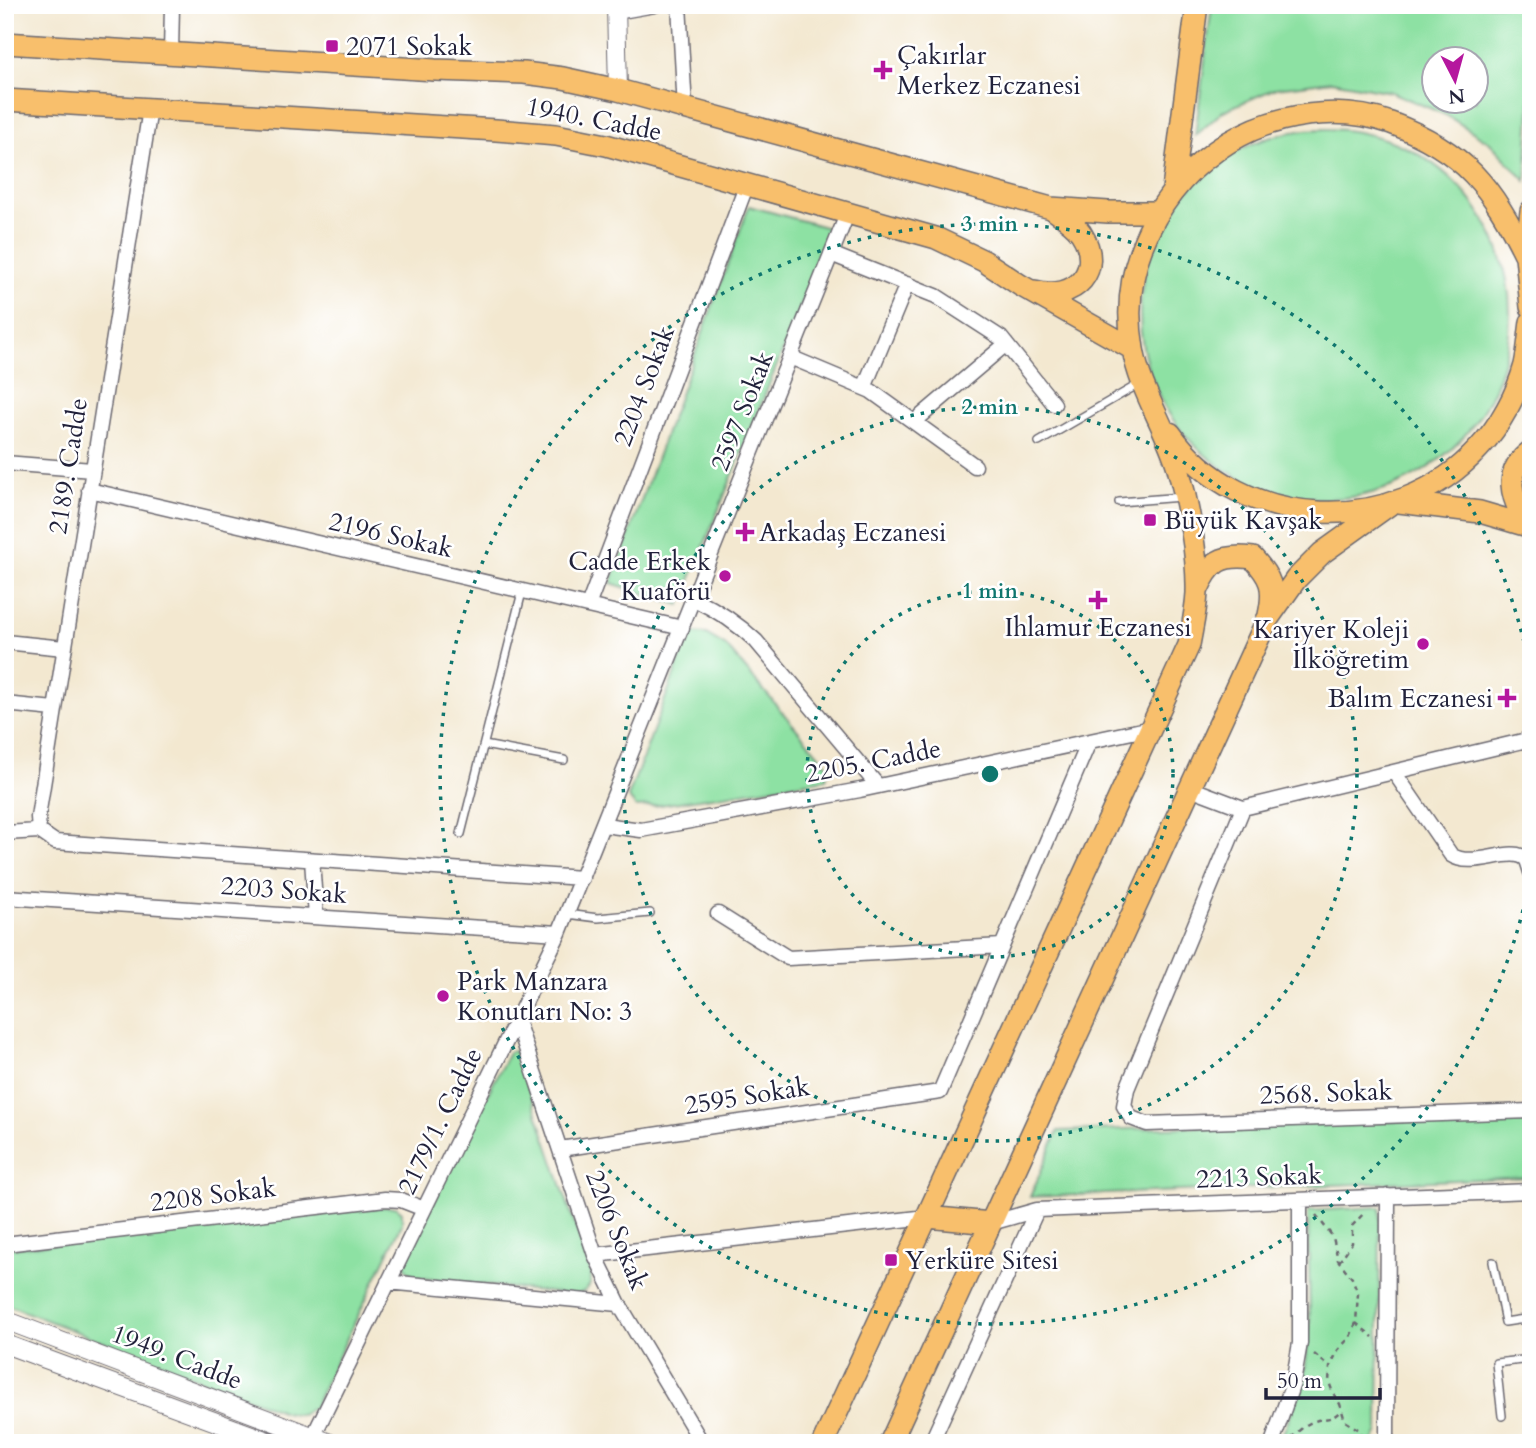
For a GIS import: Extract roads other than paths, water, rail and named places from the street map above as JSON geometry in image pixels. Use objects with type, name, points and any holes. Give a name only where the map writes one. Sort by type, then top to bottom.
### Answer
[{"type":"main road","points":[[1173,189],[1197,5]]},
{"type":"main road","name":"1940. Cadde","points":[[5,43],[524,73],[563,78],[618,90],[1051,208],[1157,212]]},
{"type":"main road","name":"1940. Cadde","points":[[5,100],[556,135],[606,145],[936,238],[984,261],[1020,285],[1133,349]]},
{"type":"main road","points":[[823,1443],[1189,645],[1197,591],[1184,496],[1177,467],[1142,382],[1133,349],[1130,302],[1138,255],[1157,212],[1173,189],[1206,156],[1245,132],[1288,117],[1334,113],[1380,119],[1423,135],[1461,161],[1492,194],[1528,262]]},
{"type":"main road","points":[[1020,285],[1039,292],[1058,294],[1075,288],[1087,272],[1089,253],[1082,234],[1071,222],[1051,208]]},
{"type":"main road","points":[[1531,211],[1528,262],[1531,307]]},
{"type":"main road","points":[[890,1443],[1267,620],[1296,579],[1322,553],[1394,503],[1442,480],[1479,449],[1507,409],[1525,365],[1531,322]]},
{"type":"main road","points":[[1157,414],[1176,442],[1200,466],[1227,485],[1257,500],[1289,509],[1323,514],[1356,512],[1394,503],[1479,512],[1529,526]]},
{"type":"main road","points":[[1529,526],[1517,508],[1512,475],[1519,460],[1531,451]]},
{"type":"main road","points":[[1197,591],[1205,573],[1217,561],[1234,555],[1253,558],[1266,572],[1272,585],[1267,620]]},
{"type":"main road","points":[[927,1217],[991,1223]]},
{"type":"street","points":[[171,54],[172,5]]},
{"type":"street","points":[[618,90],[616,8],[655,5]]},
{"type":"street","points":[[680,5],[685,108]]},
{"type":"street","name":"2189. Cadde","points":[[39,831],[38,817],[54,709],[150,109]]},
{"type":"street","name":"2204 Sokak","points":[[588,606],[747,184]]},
{"type":"street","name":"2597 Sokak","points":[[682,628],[848,212]]},
{"type":"street","points":[[831,254],[936,296],[1001,338],[1054,404]]},
{"type":"street","points":[[864,388],[907,284]]},
{"type":"street","points":[[914,422],[1006,344]]},
{"type":"street","points":[[790,357],[864,388],[975,466]]},
{"type":"street","points":[[5,463],[92,470]]},
{"type":"street","name":"2196 Sokak","points":[[89,490],[682,628]]},
{"type":"street","points":[[694,599],[744,629],[756,641],[878,786]]},
{"type":"street","name":"2179/1. Cadde","points":[[311,1439],[559,933],[682,628]]},
{"type":"street","points":[[5,642],[64,648]]},
{"type":"street","points":[[5,704],[54,709]]},
{"type":"street","name":"2205. Cadde","points":[[604,825],[641,830],[878,786],[1151,728]]},
{"type":"street","points":[[1190,788],[1243,808],[1531,739]]},
{"type":"street","points":[[718,914],[788,958],[1002,946],[1089,742]]},
{"type":"street","points":[[1394,772],[1451,855],[1459,860],[1470,861],[1517,854],[1527,860],[1531,872]]},
{"type":"street","name":"2568. Sokak","points":[[1243,808],[1127,1089],[1124,1106],[1126,1113],[1139,1123],[1147,1124],[1531,1111]]},
{"type":"street","points":[[5,833],[39,831]]},
{"type":"street","name":"2203 Sokak","points":[[39,831],[55,842],[582,878]]},
{"type":"street","points":[[312,860],[316,917]]},
{"type":"street","name":"2203 Sokak","points":[[5,897],[559,933]]},
{"type":"street","name":"2595 Sokak","points":[[560,1149],[940,1092],[1002,946]]},
{"type":"street","name":"2206 Sokak","points":[[517,1021],[595,1255],[620,1304],[702,1443]]},
{"type":"street","name":"2213 Sokak","points":[[991,1223],[1037,1210],[1531,1191]]},
{"type":"street","points":[[1387,1443],[1388,1196]]},
{"type":"street","name":"2208 Sokak","points":[[5,1244],[385,1199],[401,1200],[424,1209]]},
{"type":"street","points":[[1272,1442],[1293,1382],[1300,1343],[1300,1200]]},
{"type":"street","points":[[931,1443],[1037,1210]]},
{"type":"street","points":[[595,1255],[927,1217]]},
{"type":"street","points":[[388,1282],[620,1304]]},
{"type":"street","name":"1949. Cadde","points":[[5,1320],[311,1439],[330,1443]]},
{"type":"street","name":"1949. Cadde","points":[[5,1344],[273,1443]]},
{"type":"lane","points":[[1039,442],[1142,382]]},
{"type":"lane","points":[[1119,502],[1184,496]]},
{"type":"lane","points":[[461,834],[523,591]]},
{"type":"lane","points":[[484,745],[564,760]]},
{"type":"lane","points":[[567,914],[598,918],[650,913]]},
{"type":"lane","points":[[1493,1262],[1504,1322],[1531,1318]]},
{"type":"lane","points":[[1502,1416],[1496,1363],[1531,1359]]},
{"type":"place","name":"2071 Sokak","points":[[332,46]]},
{"type":"place","name":"Çakırlar Merkez Eczanesi","points":[[883,70]]},
{"type":"place","name":"Büyük Kavşak","points":[[1150,520]]},
{"type":"place","name":"Arkadaş Eczanesi","points":[[745,532]]},
{"type":"place","name":"Cadde Erkek Kuaförü","points":[[725,576]]},
{"type":"place","name":"Ihlamur Eczanesi","points":[[1098,600]]},
{"type":"place","name":"Kariyer Koleji İlköğretim","points":[[1423,644]]},
{"type":"place","name":"Balım Eczanesi","points":[[1507,698]]},
{"type":"place","name":"Park Manzara Konutları No: 3","points":[[443,996]]},
{"type":"place","name":"Yerküre Sitesi","points":[[891,1260]]}]
